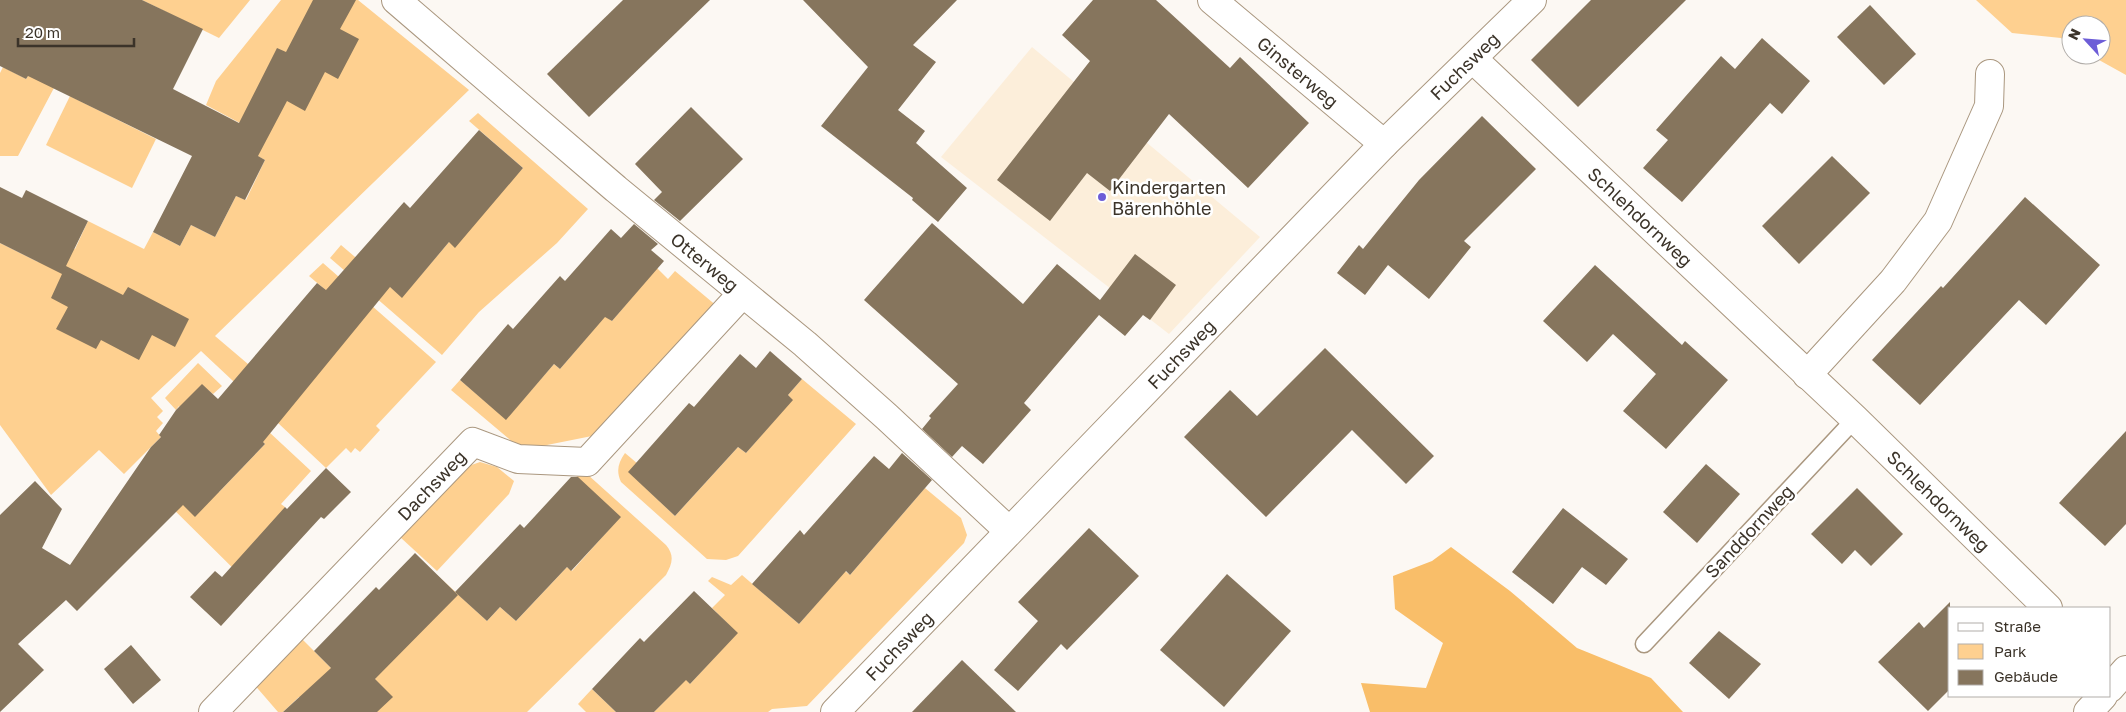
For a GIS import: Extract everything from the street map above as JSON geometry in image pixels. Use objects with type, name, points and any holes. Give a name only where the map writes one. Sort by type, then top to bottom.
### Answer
[{"type":"street","name":"Otterweg","points":[[396,0],[742,294],[805,344],[872,403],[1009,531]]},
{"type":"street","name":"Ginsterweg","points":[[1212,0],[1384,144]]},
{"type":"street","name":"Fuchsweg","points":[[835,712],[1384,144],[1532,0]]},
{"type":"street","name":"Schlehdornweg","points":[[1473,59],[1855,419],[2047,607]]},
{"type":"street","points":[[1807,375],[1893,281],[1938,221],[1989,106],[1990,74]]},
{"type":"street","name":"Dachsweg","points":[[213,712],[472,442],[518,458],[587,462],[742,294]]},
{"type":"street","points":[[2088,712],[2100,697]]},
{"type":"lane","name":"Sanddornweg","points":[[1644,644],[1855,419]]},
{"type":"shaded area","name":"Kindergarten Bärenhöhle","points":[[1032,47],[1260,237],[1169,334],[941,157]]},
{"type":"shaded area","points":[[1451,547],[1510,591],[1577,648],[1651,678],[1683,712],[1370,712],[1361,683],[1426,688],[1443,643],[1395,609],[1393,576],[1432,561]]},
{"type":"green space","points":[[142,0],[250,0],[219,38]]},
{"type":"green space","points":[[281,0],[358,0],[469,90],[215,336],[248,364],[362,321],[309,276],[323,263],[436,362],[376,426],[380,430],[360,452],[355,448],[351,453],[346,448],[326,468],[201,351],[151,398],[163,411],[157,417],[163,423],[156,431],[161,437],[124,474],[99,450],[51,495],[0,425],[0,243],[38,262],[51,237],[75,249],[88,221],[144,249],[153,232],[180,246],[191,225],[215,237],[236,196],[246,200],[265,160],[244,149],[253,130],[206,105],[216,81]]},
{"type":"green space","points":[[1976,0],[2126,0],[2126,75],[2108,65],[2111,65],[2111,15],[2061,15],[2061,38],[2012,33]]},
{"type":"green space","points":[[3,67],[26,79],[29,74],[55,86],[18,156],[0,156],[0,73]]},
{"type":"green space","points":[[70,96],[156,139],[132,188],[46,145]]},
{"type":"green space","points":[[478,113],[588,209],[557,243],[479,312],[442,355],[330,258],[341,245],[402,297],[449,242],[523,168],[469,121]]},
{"type":"green space","points":[[657,268],[668,279],[675,271],[718,307],[602,434],[522,450],[451,390],[460,380],[506,419],[554,364],[560,369],[605,316],[612,321]]},
{"type":"green space","points":[[198,363],[222,386],[213,394],[208,390],[185,413],[179,406],[176,410],[165,398]]},
{"type":"green space","points":[[802,379],[856,424],[738,556],[726,560],[707,559],[621,482],[618,467],[625,453],[638,464],[630,473],[675,516],[738,447],[746,453],[792,400],[788,395]]},
{"type":"green space","points":[[238,403],[311,471],[281,504],[285,507],[254,589],[153,489],[219,492],[265,444],[231,412]]},
{"type":"green space","points":[[480,462],[497,467],[514,481],[509,494],[437,571],[400,537],[463,468]]},
{"type":"green space","points":[[574,474],[587,474],[666,545],[671,553],[672,560],[666,575],[527,712],[377,712],[375,679],[437,575],[487,621],[500,607],[516,621],[567,567],[572,571],[620,517]]},
{"type":"green space","points":[[925,488],[961,518],[967,535],[964,543],[807,706],[772,709],[768,712],[654,712],[686,679],[690,684],[737,633],[712,608],[725,595],[708,581],[712,577],[731,585],[742,575],[799,624],[845,571],[850,575]]},
{"type":"green space","points":[[299,636],[375,712],[299,697],[283,712],[278,712],[253,683]]},
{"type":"green space","points":[[592,689],[616,712],[586,712],[578,704]]},
{"type":"building","points":[[0,0],[142,0],[203,29],[173,89],[239,123],[277,48],[286,52],[313,0],[356,0],[340,29],[359,39],[338,79],[325,72],[305,111],[287,101],[258,156],[265,160],[245,200],[236,196],[215,237],[191,225],[180,246],[153,232],[192,156],[28,76],[26,79],[0,66]]},
{"type":"building","points":[[623,0],[710,0],[589,117],[547,74]]},
{"type":"building","points":[[803,0],[957,0],[913,45],[936,62],[898,110],[925,131],[916,143],[967,188],[938,222],[912,200],[913,198],[821,126],[868,67]]},
{"type":"building","points":[[1093,0],[1156,0],[1230,68],[1240,57],[1309,123],[1248,188],[1169,114],[1110,191],[1087,173],[1050,221],[997,180],[1090,61],[1062,35]]},
{"type":"building","points":[[1591,0],[1686,0],[1578,107],[1531,60]]},
{"type":"building","points":[[1870,5],[1916,54],[1884,85],[1837,37]]},
{"type":"building","points":[[1762,38],[1810,81],[1782,114],[1770,103],[1682,202],[1643,168],[1668,140],[1656,130],[1721,56],[1735,69]]},
{"type":"building","points":[[691,107],[743,159],[680,221],[654,200],[662,192],[635,164]]},
{"type":"building","points":[[1482,116],[1536,169],[1464,241],[1471,247],[1429,299],[1388,265],[1365,295],[1337,273],[1359,245],[1363,249],[1419,180]]},
{"type":"building","points":[[479,130],[523,168],[455,248],[449,242],[402,298],[390,287],[263,442],[265,444],[195,517],[183,505],[77,611],[66,600],[18,644],[44,670],[0,712],[0,515],[35,481],[62,509],[42,548],[70,565],[151,447],[161,437],[159,435],[176,410],[202,384],[218,399],[317,283],[326,290],[404,202],[410,208]]},
{"type":"building","points":[[1832,156],[1870,193],[1799,264],[1762,226]]},
{"type":"building","points":[[0,187],[22,198],[26,190],[88,221],[66,266],[123,295],[128,287],[189,319],[175,347],[152,335],[139,360],[101,340],[96,349],[56,329],[68,307],[51,298],[62,274],[0,243]]},
{"type":"building","points":[[2025,197],[2100,265],[2046,325],[2019,300],[1920,405],[1872,360],[1941,286],[1943,288]]},
{"type":"building","points":[[932,223],[1023,304],[1057,264],[1100,300],[1135,254],[1176,285],[1150,320],[1143,315],[1125,336],[1099,315],[1024,403],[1031,410],[983,464],[962,446],[952,457],[922,429],[931,418],[929,416],[958,384],[864,300]]},
{"type":"building","points":[[634,224],[658,244],[651,250],[664,261],[612,321],[605,317],[560,369],[554,364],[506,420],[460,380],[508,324],[513,329],[560,276],[565,281],[611,229],[621,238]]},
{"type":"building","points":[[1595,265],[1682,345],[1685,341],[1728,380],[1666,449],[1623,411],[1656,374],[1613,334],[1587,362],[1543,321]]},
{"type":"building","points":[[1325,348],[1434,456],[1406,484],[1352,430],[1266,517],[1184,437],[1230,390],[1257,416]]},
{"type":"building","points":[[770,351],[802,379],[788,395],[793,400],[746,453],[738,447],[675,516],[628,472],[689,403],[694,407],[740,354],[756,368]]},
{"type":"building","points":[[2126,431],[2126,524],[2105,546],[2059,503]]},
{"type":"building","points":[[902,453],[932,480],[850,575],[846,571],[799,624],[752,584],[800,530],[804,535],[874,456],[889,469]]},
{"type":"building","points":[[1706,464],[1740,494],[1697,543],[1663,512]]},
{"type":"building","points":[[326,468],[351,492],[324,519],[321,517],[221,626],[190,597],[215,571],[222,577],[285,507],[287,509]]},
{"type":"building","points":[[571,477],[578,477],[621,517],[571,571],[567,567],[516,621],[500,607],[487,621],[455,592],[520,524],[524,528]]},
{"type":"building","points":[[1857,488],[1903,534],[1871,566],[1855,550],[1842,564],[1811,534]]},
{"type":"building","points":[[1563,508],[1628,559],[1606,585],[1582,567],[1553,604],[1512,572]]},
{"type":"building","points":[[1089,528],[1139,576],[1067,650],[1061,644],[1018,691],[994,670],[1038,621],[1018,602]]},
{"type":"building","points":[[415,553],[458,595],[375,679],[393,697],[377,712],[283,712],[331,668],[314,651],[376,587],[379,590]]},
{"type":"building","points":[[1227,574],[1291,631],[1224,707],[1160,650]]},
{"type":"building","points":[[694,591],[738,633],[690,684],[686,680],[654,712],[616,712],[592,689],[640,638],[644,642]]},
{"type":"building","points":[[1950,602],[1950,607],[1948,607],[1948,691],[1928,711],[1878,662],[1919,622],[1924,628]]},
{"type":"building","points":[[1719,631],[1761,664],[1729,699],[1689,663]]},
{"type":"building","points":[[131,645],[161,680],[133,704],[104,669]]},
{"type":"building","points":[[962,660],[1016,712],[912,712]]},
{"type":"place","name":"Kindergarten Bärenhöhle","points":[[1102,197]]}]
